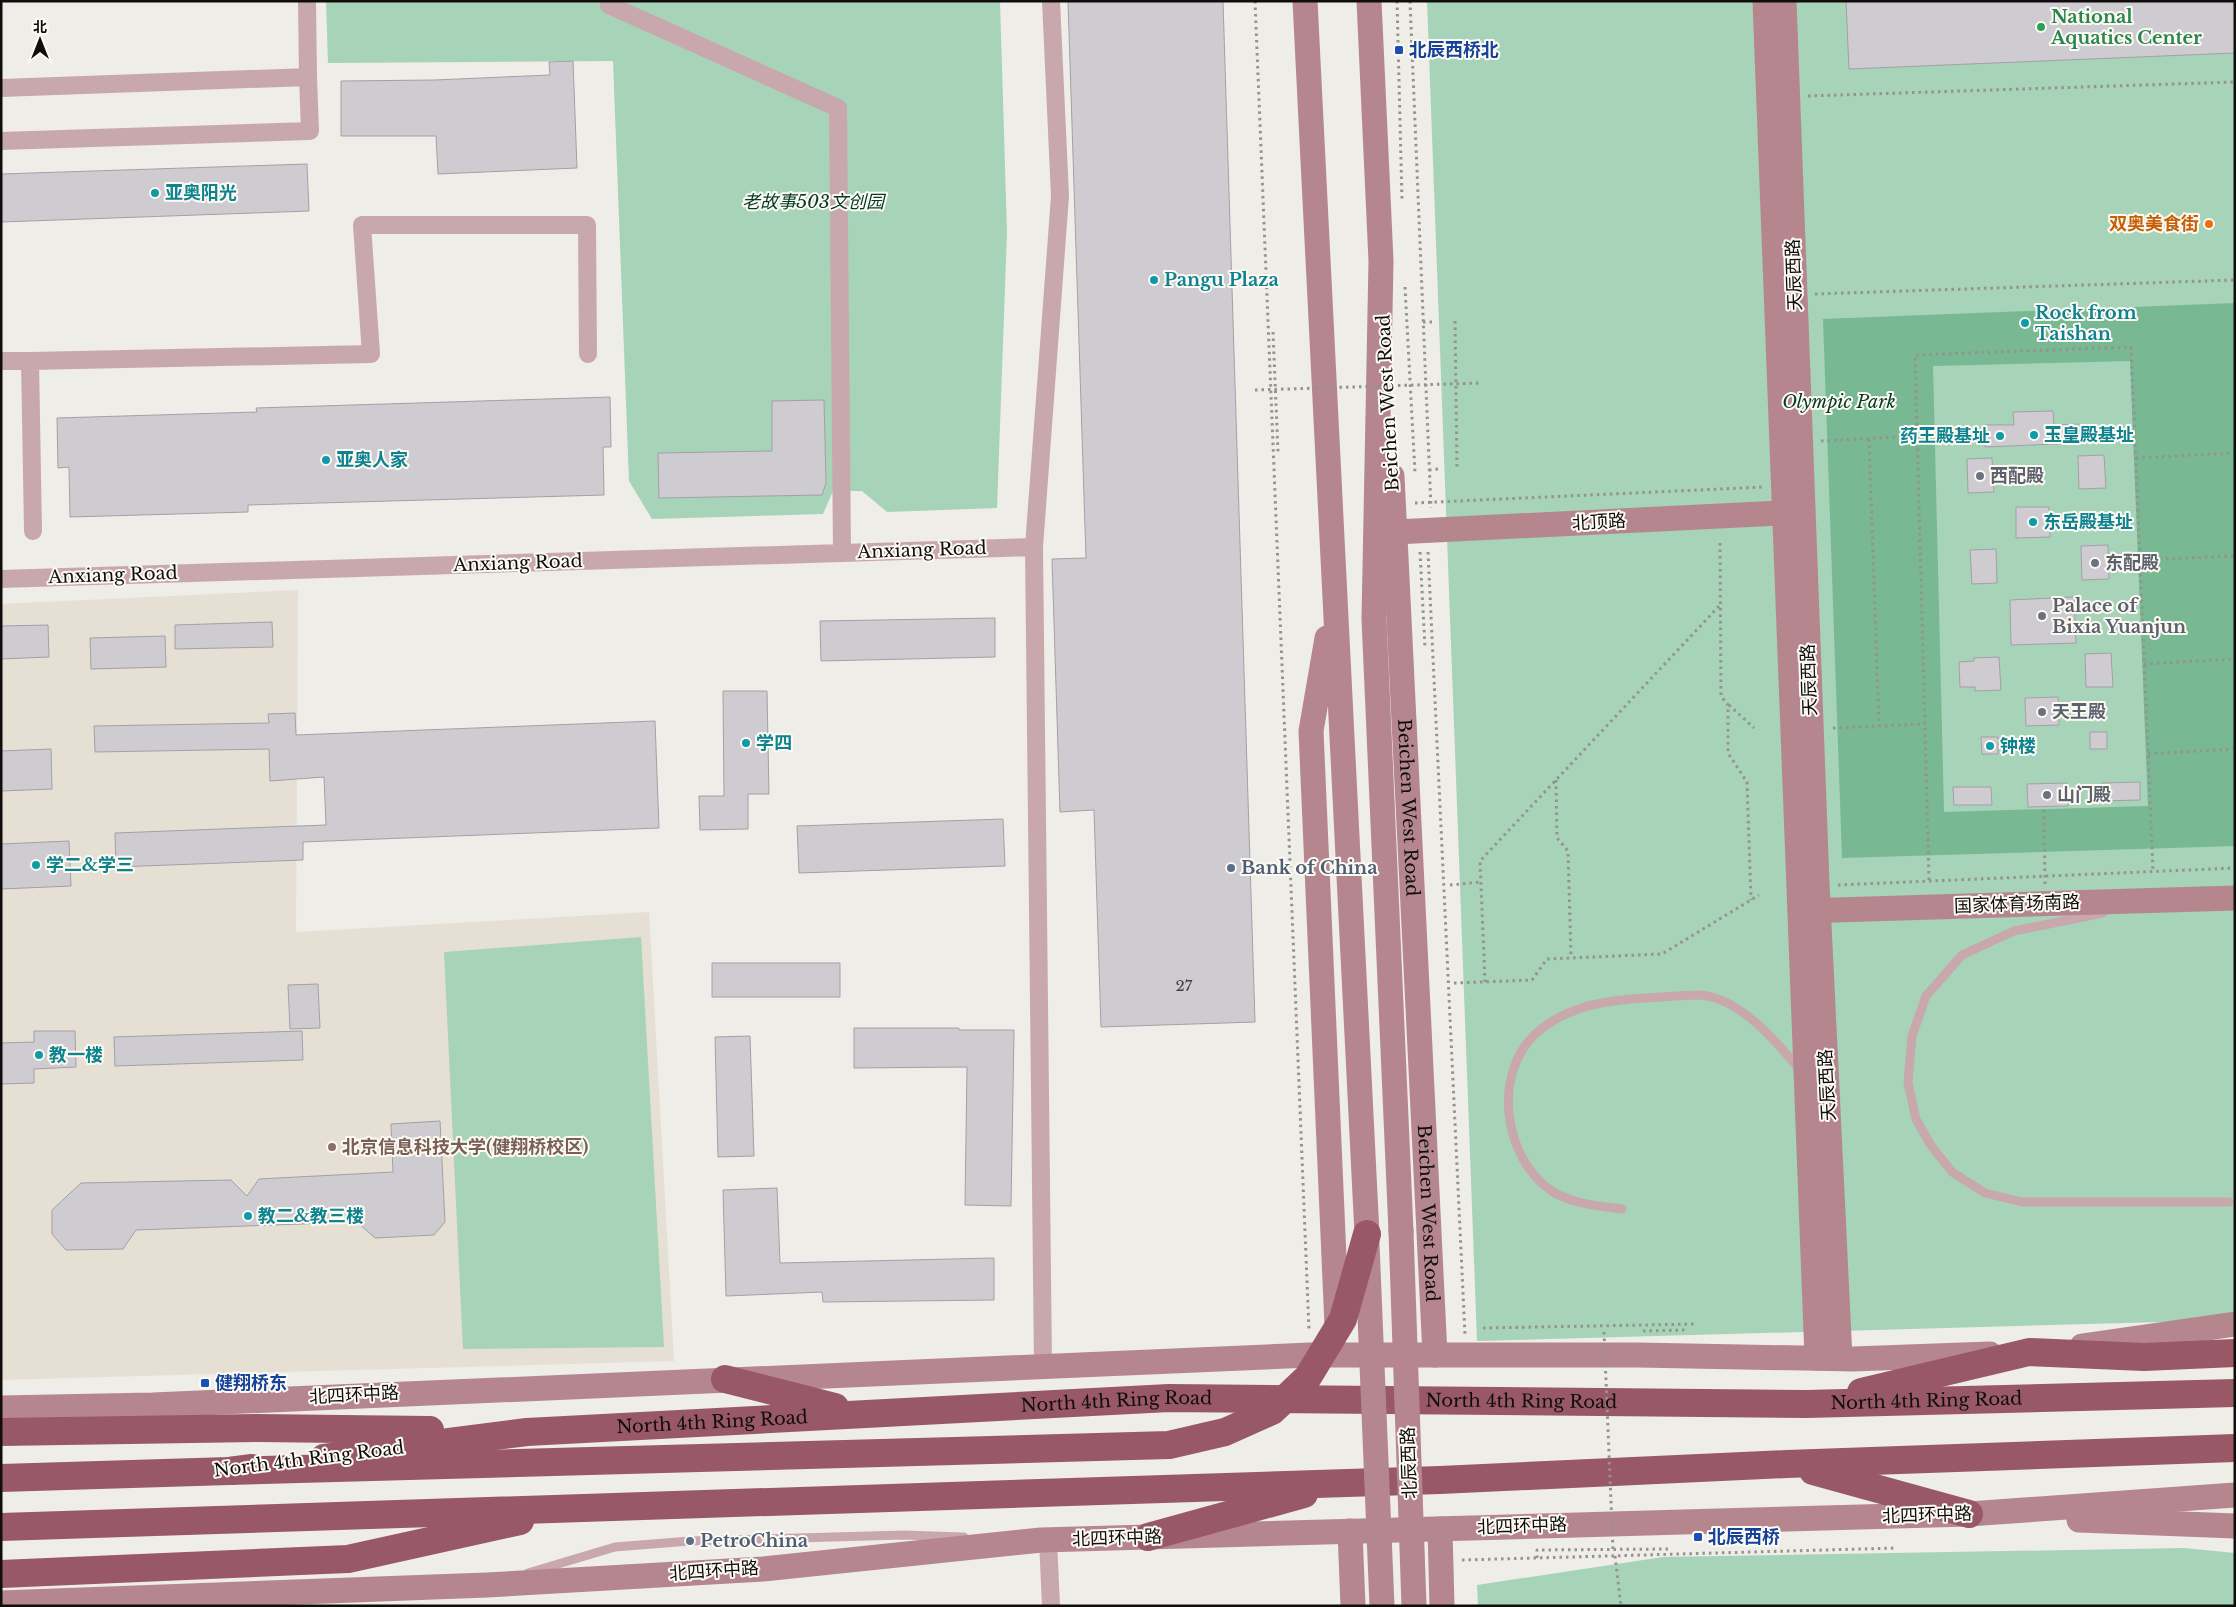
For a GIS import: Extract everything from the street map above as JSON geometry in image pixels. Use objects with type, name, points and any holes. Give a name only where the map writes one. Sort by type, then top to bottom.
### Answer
[{"type":"highway","points":[[229,1471],[1169,1445],[1225,1432],[1272,1411],[1308,1377],[1343,1319],[1367,1234]]},
{"type":"highway","points":[[1806,1404],[2029,1352],[2144,1357],[2235,1353]]},
{"type":"highway","points":[[726,1378],[860,1414]]},
{"type":"highway","name":"North 4th Ring Road","points":[[1,1478],[229,1471],[527,1432],[1169,1398],[1806,1404],[2235,1393]]},
{"type":"highway","points":[[1,1432],[256,1428],[527,1432]]},
{"type":"highway","points":[[1,1527],[1348,1482],[2235,1448]]},
{"type":"highway","points":[[1787,1464],[1969,1514]]},
{"type":"highway","points":[[1148,1537],[1348,1482]]},
{"type":"highway","points":[[1,1574],[348,1559],[590,1506]]},
{"type":"street","points":[[1,141],[310,130],[307,1]]},
{"type":"street","points":[[609,1],[609,5],[838,108],[842,553]]},
{"type":"street","points":[[1043,1366],[1034,547],[1060,196],[1051,1]]},
{"type":"street","points":[[1305,1],[1367,1234]]},
{"type":"street","name":"Beichen West Road","points":[[1369,1],[1435,1354]]},
{"type":"street","name":"天辰西路","points":[[1765,1],[1784,485],[1794,512],[1817,883],[1809,911],[1806,1077],[1829,1358]]},
{"type":"street","name":"天辰西路","points":[[1784,1],[1794,512],[1809,911],[1829,1358]]},
{"type":"street","points":[[1,88],[308,77]]},
{"type":"street","points":[[1,361],[30,362],[371,354],[362,225],[587,225],[588,354]]},
{"type":"street","name":"Beichen West Road","points":[[1381,261],[1374,619],[1401,1231]]},
{"type":"street","points":[[30,362],[33,531]]},
{"type":"street","name":"北顶路","points":[[1395,532],[1794,512]]},
{"type":"street","name":"Anxiang Road","points":[[1,579],[1034,547]]},
{"type":"street","points":[[1335,592],[1311,731],[1339,1354]]},
{"type":"street","name":"国家体育场南路","points":[[1809,911],[2235,898]]},
{"type":"street","name":"北辰西路","points":[[1401,1231],[1414,1606]]},
{"type":"street","name":"北辰西路","points":[[1367,1234],[1382,1606]]},
{"type":"street","name":"北四环中路","points":[[1,1408],[162,1404],[1310,1354],[1829,1358],[2029,1352],[2235,1324]]},
{"type":"street","name":"北四环中路","points":[[1,1603],[340,1598],[487,1585],[763,1569],[1044,1540],[1969,1514],[2235,1495]]},
{"type":"street","points":[[1969,1514],[2235,1526]]},
{"type":"street","points":[[1440,1529],[1442,1606]]},
{"type":"street","points":[[1350,1531],[1353,1606]]},
{"type":"street","points":[[1044,1540],[1051,1606]]},
{"type":"lane","points":[[2166,900],[2014,930],[1962,956],[1926,996],[1912,1036],[1908,1083],[1916,1119],[1930,1144],[1952,1172],[1985,1193],[2022,1202],[2229,1202]]},
{"type":"lane","points":[[1622,1208],[1582,1204],[1552,1191],[1532,1171],[1513,1140],[1508,1108],[1511,1078],[1520,1053],[1539,1030],[1564,1014],[1593,1003],[1701,995],[1724,1002],[1748,1016],[1770,1035],[1806,1077]]},
{"type":"path","points":[[1255,1],[1310,1354]]},
{"type":"path","points":[[1410,1],[1430,485]]},
{"type":"path","points":[[1410,1],[1432,530],[1428,550],[1466,1355]]},
{"type":"path","points":[[1805,96],[2235,82]]},
{"type":"path","points":[[1812,294],[2235,280]]},
{"type":"path","points":[[1455,321],[1457,468]]},
{"type":"path","points":[[1423,322],[1432,322]]},
{"type":"path","points":[[1274,332],[1278,452]]},
{"type":"path","points":[[1930,880],[1915,355],[2131,347],[2153,871]]},
{"type":"path","points":[[1255,390],[1480,383]]},
{"type":"path","points":[[1818,442],[1917,436]]},
{"type":"path","points":[[1869,439],[1879,726]]},
{"type":"path","points":[[2136,458],[2235,453]]},
{"type":"path","points":[[1429,470],[1438,469]]},
{"type":"path","points":[[1393,504],[1784,485]]},
{"type":"path","points":[[1720,543],[1721,696],[1728,705],[1754,728]]},
{"type":"path","points":[[2140,560],[2235,556]]},
{"type":"path","points":[[1485,982],[1480,861],[1721,604]]},
{"type":"path","points":[[2144,664],[2235,659]]},
{"type":"path","points":[[1728,705],[1728,753],[1747,782],[1751,900]]},
{"type":"path","points":[[1828,728],[1925,724]]},
{"type":"path","points":[[2148,754],[2235,749]]},
{"type":"path","points":[[1556,780],[1557,838],[1568,851],[1571,957]]},
{"type":"path","points":[[2044,810],[2046,903]]},
{"type":"path","points":[[1817,883],[1833,885],[2045,874],[2235,868]]},
{"type":"path","points":[[1450,885],[1481,882]]},
{"type":"path","points":[[1454,983],[1532,980],[1548,959],[1662,954],[1759,895]]},
{"type":"path","points":[[1483,1328],[1697,1324]]},
{"type":"path","points":[[1604,1332],[1613,1550]]},
{"type":"path","points":[[1462,1560],[1897,1548]]},
{"type":"path","points":[[1537,1558],[1537,1550],[1669,1550]]},
{"type":"path","points":[[1615,1556],[1621,1606]]},
{"type":"shaded area","name":"北京信息科技大学(健翔桥校区)","points":[[298,590],[296,932],[649,912],[674,1361],[1,1380],[1,604]]},
{"type":"green space","name":"老故事503文创园","points":[[326,1],[1000,1],[1007,233],[997,508],[887,512],[862,491],[833,491],[823,514],[652,519],[629,481],[613,61],[328,63]]},
{"type":"green space","name":"Olympic Park","points":[[1427,1],[2235,1],[2235,1320],[1477,1341]]},
{"type":"green space","points":[[2235,303],[2235,846],[1842,858],[1823,319]],"holes":[[[2130,361],[2148,806],[1944,812],[1933,366]]]},
{"type":"green space","points":[[641,937],[664,1347],[463,1349],[444,952]]},
{"type":"green space","points":[[2184,1548],[2235,1553],[2235,1606],[1478,1606],[1477,1585],[1663,1557]]},
{"type":"building","name":"Pangu Plaza","points":[[1068,1],[1223,1],[1255,1022],[1101,1027],[1094,810],[1060,812],[1052,559],[1086,558]]},
{"type":"building","name":"National Aquatics Center","points":[[1846,1],[2235,1],[2235,53],[1849,69]]},
{"type":"building","points":[[573,61],[577,168],[438,174],[436,136],[341,136],[341,81],[435,80],[550,75],[549,62]]},
{"type":"building","name":"亚奥阳光","points":[[307,164],[309,211],[1,222],[1,174]]},
{"type":"building","name":"亚奥人家","points":[[610,397],[611,447],[603,447],[604,495],[248,505],[248,512],[70,517],[69,467],[58,468],[57,418],[257,412],[256,408]]},
{"type":"building","points":[[824,400],[826,483],[822,495],[659,498],[658,453],[772,451],[772,401]]},
{"type":"building","points":[[2053,411],[2054,425],[2079,424],[2079,443],[1985,447],[1985,425],[2014,425],[2013,412]]},
{"type":"building","points":[[2104,455],[2106,488],[2079,489],[2078,456]]},
{"type":"building","name":"西配殿","points":[[1992,458],[1994,492],[1968,493],[1967,459]]},
{"type":"building","name":"东岳殿基址","points":[[2016,507],[2049,507],[2050,537],[2016,538]]},
{"type":"building","name":"东配殿","points":[[2108,545],[2109,579],[2082,580],[2081,546]]},
{"type":"building","points":[[1996,549],[1997,583],[1972,584],[1970,550]]},
{"type":"building","name":"Palace of Bixia Yuanjun","points":[[2074,597],[2076,643],[2011,645],[2010,600]]},
{"type":"building","points":[[995,618],[995,657],[821,661],[820,621]]},
{"type":"building","points":[[272,622],[273,647],[175,649],[175,625]]},
{"type":"building","points":[[48,625],[49,657],[1,659],[1,626]]},
{"type":"building","points":[[165,636],[166,667],[91,669],[90,638]]},
{"type":"building","points":[[2111,653],[2113,687],[2086,687],[2085,654]]},
{"type":"building","points":[[1999,657],[2001,690],[1975,691],[1975,687],[1960,687],[1959,662],[1974,661],[1974,658]]},
{"type":"building","name":"学四","points":[[723,691],[767,691],[769,794],[748,794],[748,829],[700,830],[699,796],[724,796]]},
{"type":"building","name":"天王殿","points":[[2058,697],[2059,725],[2026,726],[2025,698]]},
{"type":"building","points":[[295,713],[296,735],[655,721],[659,828],[303,842],[303,860],[116,867],[115,833],[326,825],[324,777],[270,781],[269,749],[95,752],[94,726],[269,723],[268,714]]},
{"type":"building","points":[[2090,732],[2107,732],[2107,749],[2090,749]]},
{"type":"building","name":"钟楼","points":[[1981,737],[1998,737],[1998,754],[1982,754]]},
{"type":"building","points":[[51,749],[52,789],[1,791],[1,751]]},
{"type":"building","points":[[2140,782],[2140,800],[2102,801],[2102,783]]},
{"type":"building","name":"山门殿","points":[[2067,783],[2068,806],[2028,807],[2027,784]]},
{"type":"building","points":[[1953,787],[1991,787],[1992,805],[1954,805]]},
{"type":"building","points":[[1003,819],[1005,866],[799,873],[797,826]]},
{"type":"building","name":"学二&学三","points":[[69,841],[71,886],[1,889],[1,844]]},
{"type":"building","points":[[712,963],[840,963],[840,997],[712,997]]},
{"type":"building","points":[[318,984],[320,1028],[290,1029],[288,985]]},
{"type":"building","points":[[854,1028],[1014,1030],[1011,1206],[965,1205],[967,1067],[854,1068]]},
{"type":"building","name":"教一楼","points":[[34,1031],[75,1031],[76,1067],[34,1069],[34,1083],[1,1084],[1,1043],[34,1042]]},
{"type":"building","points":[[302,1031],[303,1060],[115,1066],[114,1037]]},
{"type":"building","points":[[750,1036],[754,1156],[718,1157],[715,1037]]},
{"type":"building","name":"教二&教三楼","points":[[440,1121],[445,1222],[434,1235],[375,1238],[357,1222],[136,1230],[123,1249],[66,1250],[52,1234],[52,1210],[81,1183],[231,1180],[247,1196],[259,1179],[393,1172],[391,1124]]},
{"type":"building","points":[[777,1188],[780,1263],[994,1258],[994,1300],[823,1302],[822,1292],[726,1296],[723,1190]]},
{"type":"place","name":"National Aquatics Center","points":[[2041,27]]},
{"type":"place","name":"北辰西桥北","points":[[1399,50]]},
{"type":"place","name":"亚奥阳光","points":[[155,193]]},
{"type":"place","name":"双奥美食街","points":[[2209,224]]},
{"type":"place","name":"Pangu Plaza","points":[[1154,280]]},
{"type":"place","name":"Rock from Taishan","points":[[2025,323]]},
{"type":"place","name":"玉皇殿基址","points":[[2034,435]]},
{"type":"place","name":"药王殿基址","points":[[2000,436]]},
{"type":"place","name":"亚奥人家","points":[[326,460]]},
{"type":"place","name":"西配殿","points":[[1980,476]]},
{"type":"place","name":"东岳殿基址","points":[[2033,522]]},
{"type":"place","name":"东配殿","points":[[2095,563]]},
{"type":"place","name":"Palace of Bixia Yuanjun","points":[[2042,616]]},
{"type":"place","name":"天王殿","points":[[2042,712]]},
{"type":"place","name":"学四","points":[[746,743]]},
{"type":"place","name":"钟楼","points":[[1990,746]]},
{"type":"place","name":"山门殿","points":[[2047,795]]},
{"type":"place","name":"学二&学三","points":[[36,865]]},
{"type":"place","name":"Bank of China","points":[[1231,868]]},
{"type":"place","name":"教一楼","points":[[39,1055]]},
{"type":"place","name":"北京信息科技大学(健翔桥校区)","points":[[332,1147]]},
{"type":"place","name":"教二&教三楼","points":[[248,1216]]},
{"type":"place","name":"健翔桥东","points":[[205,1383]]},
{"type":"place","name":"北辰西桥","points":[[1698,1537]]},
{"type":"place","name":"PetroChina","points":[[690,1541]]}]
